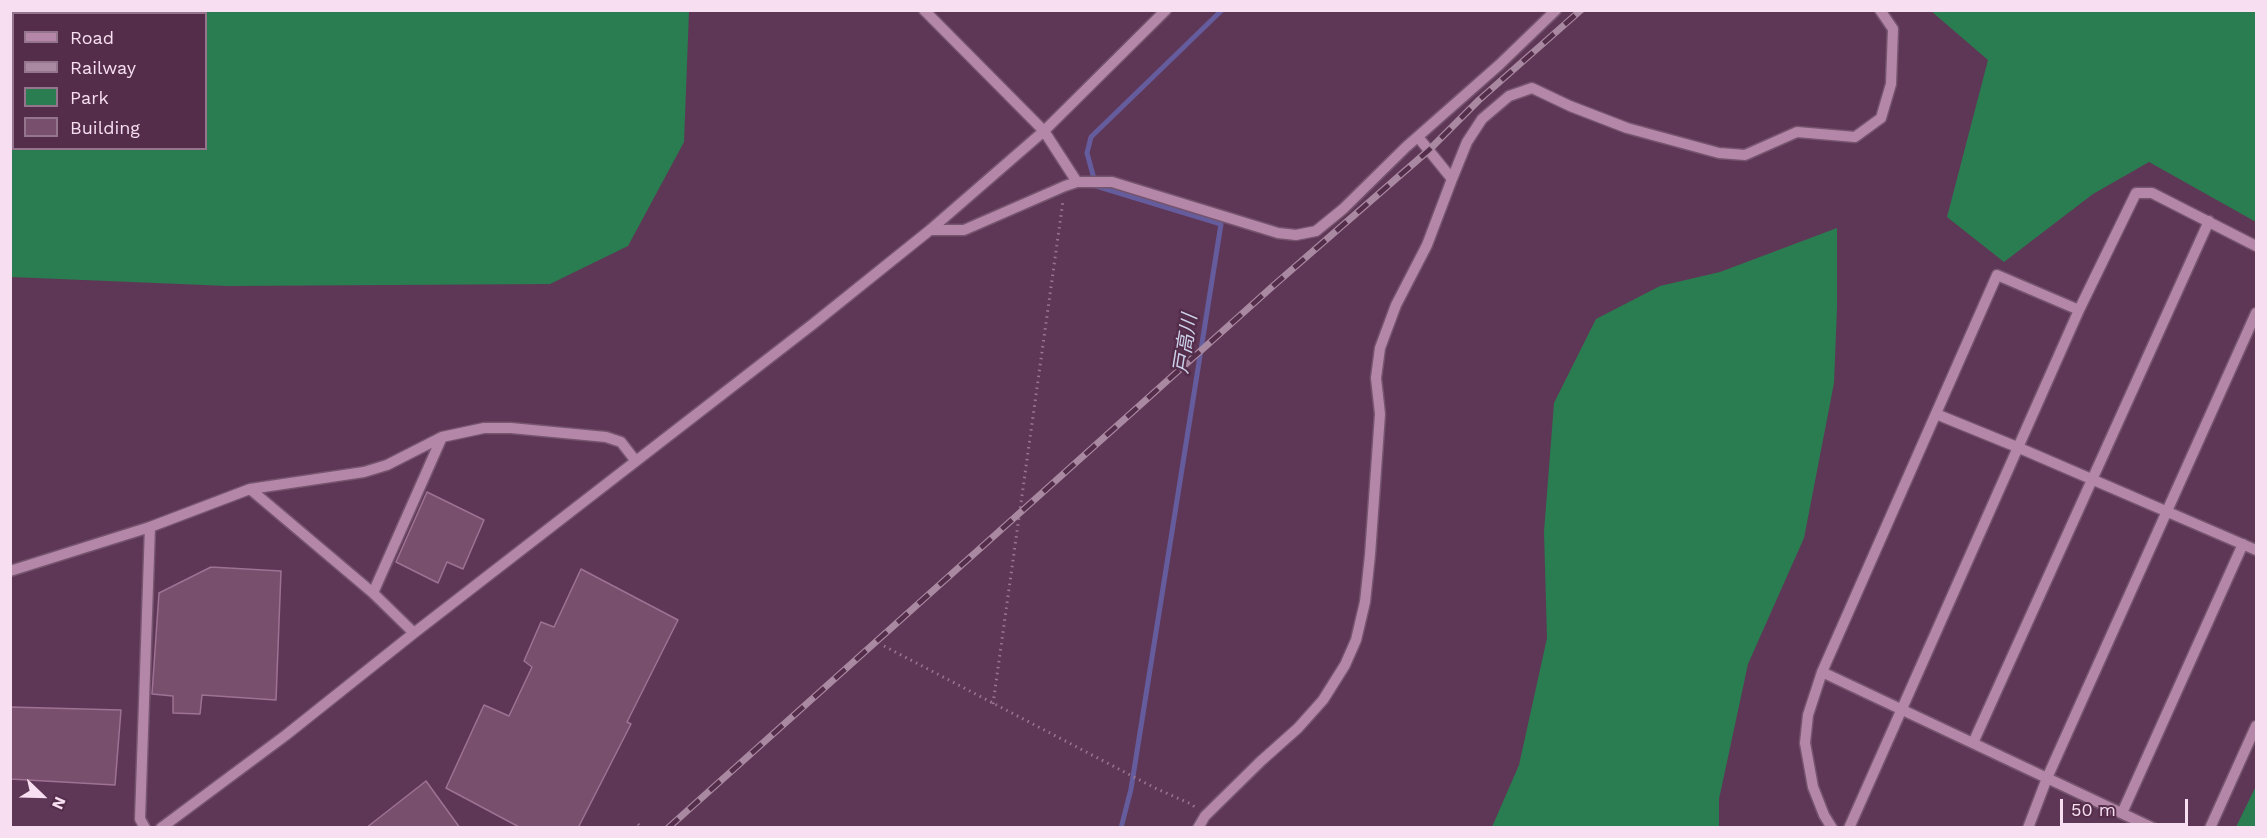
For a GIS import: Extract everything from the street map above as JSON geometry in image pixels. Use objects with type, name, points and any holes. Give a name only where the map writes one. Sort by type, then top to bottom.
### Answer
[{"type":"street","points":[[924,10],[1044,131],[1077,182]]},
{"type":"street","points":[[161,828],[286,735],[930,230],[1044,131],[1166,10]]},
{"type":"street","points":[[930,230],[964,230],[1077,182],[1112,182],[1278,233],[1296,235],[1317,231],[1556,10]]},
{"type":"street","points":[[1198,828],[1205,816],[1298,728],[1323,700],[1346,665],[1356,640],[1365,602],[1380,414],[1376,378],[1380,348],[1396,305],[1427,245],[1467,142],[1482,119],[1509,96],[1532,88],[1570,106],[1627,128],[1719,153],[1745,155],[1797,132],[1855,137],[1881,118],[1891,84],[1893,29],[1881,10]]},
{"type":"street","points":[[1418,137],[1452,179]]},
{"type":"street","points":[[1849,828],[2017,447],[2079,310],[2136,193],[2152,193],[2256,246]]},
{"type":"street","points":[[1973,743],[2209,221]]},
{"type":"street","points":[[1832,828],[1813,787],[1805,743],[1808,715],[1822,672],[1997,275],[2079,310]]},
{"type":"street","points":[[2028,828],[2047,778],[2256,313]]},
{"type":"street","points":[[1936,414],[2256,550]]},
{"type":"street","points":[[10,571],[150,527],[250,489],[364,472],[387,465],[442,437],[484,428],[511,428],[606,437],[621,442],[635,460]]},
{"type":"street","points":[[373,593],[442,437]]},
{"type":"street","points":[[250,489],[373,593],[414,633]]},
{"type":"street","points":[[145,828],[140,819],[150,527]]},
{"type":"street","points":[[2122,813],[2243,544]]},
{"type":"street","points":[[1822,672],[2153,828]]},
{"type":"street","points":[[2210,828],[2256,726]]},
{"type":"path","points":[[993,704],[1065,186]]},
{"type":"path","points":[[884,646],[1155,788],[1191,804],[1205,816]]},
{"type":"green space","points":[[11,10],[689,11],[684,142],[628,246],[550,284],[228,286],[11,277]]},
{"type":"green space","points":[[1931,11],[2256,11],[2256,222],[2149,162],[2093,194],[2004,262],[1947,217],[1988,60]]},
{"type":"green space","points":[[1837,228],[1834,383],[1804,538],[1748,664],[1719,799],[1719,827],[1492,827],[1519,765],[1547,638],[1544,532],[1554,403],[1596,319],[1660,286],[1720,272]]},
{"type":"green space","points":[[2256,786],[2256,827],[2236,827]]},
{"type":"building","points":[[427,492],[484,520],[463,569],[447,562],[438,583],[396,562]]},
{"type":"building","points":[[211,567],[281,571],[276,700],[202,695],[200,714],[173,713],[173,696],[152,694],[159,593]]},
{"type":"building","points":[[581,569],[678,620],[627,722],[631,724],[578,828],[521,828],[446,788],[484,705],[509,716],[532,667],[524,661],[541,622],[554,627]]},
{"type":"building","points":[[10,707],[121,710],[115,785],[10,779]]},
{"type":"building","points":[[426,781],[460,828],[366,828]]},
{"type":"waterway","name":"戸高川","points":[[1121,828],[1131,789],[1221,224],[1096,186],[1087,153],[1091,137],[1222,10]]},
{"type":"railway","points":[[668,828],[1273,286],[1429,150],[1479,100],[1581,10]]}]
